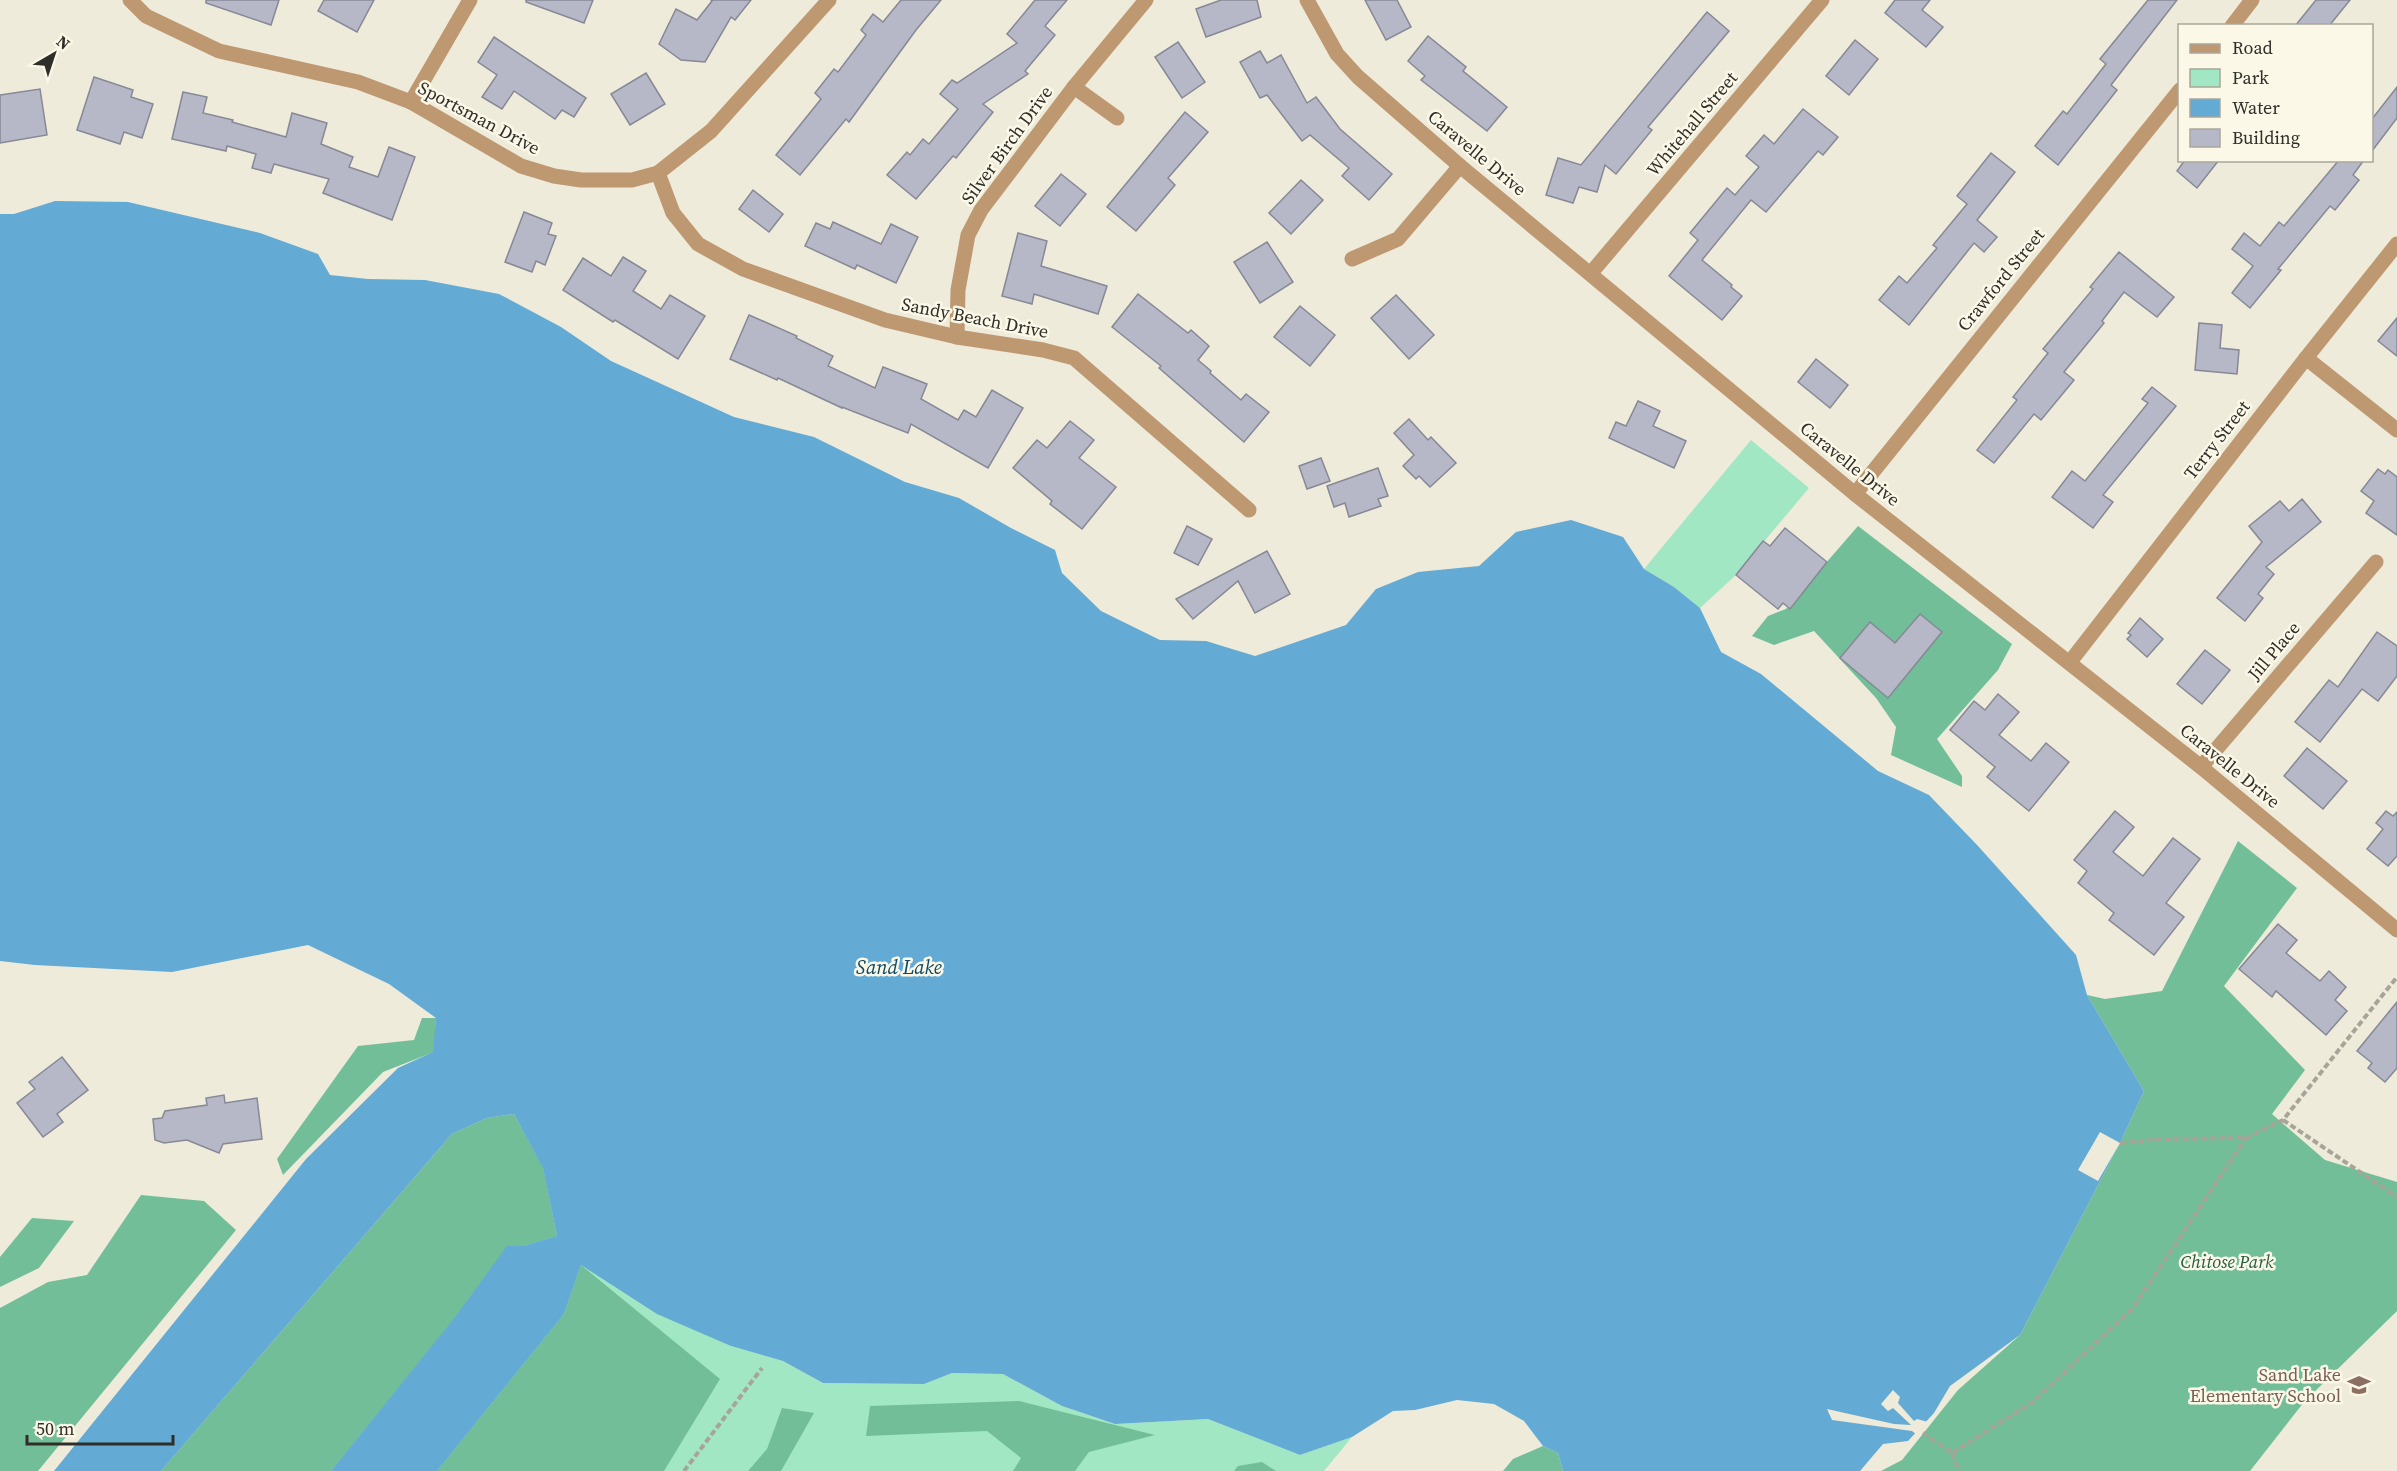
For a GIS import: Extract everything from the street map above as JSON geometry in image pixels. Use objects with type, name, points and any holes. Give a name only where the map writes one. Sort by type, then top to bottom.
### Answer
[{"type":"street","name":"Sportsman Drive","points":[[130,0],[146,16],[219,51],[358,82],[411,102],[521,166],[554,176],[581,180],[632,180],[658,173],[711,131],[829,0]]},
{"type":"street","points":[[411,102],[470,0]]},
{"type":"street","name":"Silver Birch Drive","points":[[957,337],[958,290],[968,235],[981,210],[1074,87],[1146,0]]},
{"type":"street","name":"Caravelle Drive","points":[[1307,0],[1337,54],[1358,78],[1461,166],[1855,494],[2201,767],[2397,930]]},
{"type":"street","name":"Whitehall Street","points":[[1591,273],[1822,0]]},
{"type":"street","points":[[2234,24],[2252,0]]},
{"type":"street","points":[[1074,87],[1116,118]]},
{"type":"street","name":"Crawford Street","points":[[1855,494],[2178,92]]},
{"type":"street","points":[[1352,259],[1398,239],[1461,166]]},
{"type":"street","name":"Sandy Beach Drive","points":[[658,173],[673,213],[698,244],[743,269],[885,320],[957,337],[1043,350],[1074,358],[1250,510]]},
{"type":"street","name":"Terry Street","points":[[2070,662],[2397,244]]},
{"type":"street","points":[[2306,358],[2397,430]]},
{"type":"street","name":"Jill Place","points":[[2201,767],[2376,562]]},
{"type":"path","points":[[2120,1143],[2162,1138],[2246,1138],[2283,1120],[2397,977]]},
{"type":"path","points":[[2283,1120],[2397,1197]]},
{"type":"path","points":[[1952,1453],[2033,1402],[2133,1308],[2246,1138]]},
{"type":"path","points":[[684,1471],[762,1368]]},
{"type":"path","points":[[1923,1432],[1952,1453],[1959,1471]]},
{"type":"green space","points":[[1751,440],[1809,488],[1736,575],[1700,608],[1674,587],[1644,569]]},
{"type":"green space","points":[[1858,526],[2012,644],[1998,670],[1937,739],[1962,776],[1962,787],[1891,755],[1896,727],[1876,698],[1814,631],[1774,645],[1752,636],[1768,616],[1786,609]]},
{"type":"green space","name":"Chitose Park","points":[[2238,841],[2297,888],[2224,986],[2305,1070],[2272,1114],[2325,1160],[2397,1182],[2397,1311],[2304,1402],[2250,1471],[1881,1471],[1902,1460],[1958,1390],[2020,1335],[2120,1143],[2144,1091],[2087,995],[2105,999],[2162,991]]},
{"type":"green space","points":[[422,1018],[436,1018],[434,1052],[383,1072],[283,1175],[277,1159],[358,1046],[414,1040]]},
{"type":"green space","points":[[514,1114],[543,1167],[557,1236],[523,1246],[452,1322],[331,1471],[161,1471],[452,1134],[487,1118]]},
{"type":"green space","points":[[543,1167],[557,1236],[731,1346],[783,1361],[823,1383],[923,1384],[952,1373],[1003,1374],[1062,1406],[1115,1424],[1208,1419],[1300,1455],[1352,1437],[1324,1471],[161,1471],[251,1368]]},
{"type":"green space","points":[[141,1195],[204,1201],[236,1230],[38,1471],[0,1471],[0,1308],[48,1282],[87,1275]]},
{"type":"green space","points":[[32,1218],[74,1221],[39,1268],[0,1287],[0,1257]]},
{"type":"green space","points":[[581,1265],[720,1379],[664,1471],[437,1471],[564,1314]]},
{"type":"green space","points":[[1019,1401],[1155,1435],[1089,1452],[1075,1471],[1013,1471],[1021,1458],[987,1431],[866,1436],[870,1406]]},
{"type":"green space","points":[[782,1408],[814,1413],[781,1471],[748,1471],[767,1449]]},
{"type":"green space","points":[[1543,1446],[1558,1453],[1563,1471],[1503,1471],[1513,1459]]},
{"type":"green space","points":[[1262,1462],[1276,1471],[1234,1471],[1238,1466]]},
{"type":"water","name":"Sand Lake","points":[[55,201],[128,202],[260,233],[318,254],[330,275],[368,279],[425,280],[499,294],[561,327],[611,361],[734,417],[814,437],[905,482],[959,498],[1055,550],[1062,573],[1101,611],[1160,640],[1206,641],[1255,656],[1346,625],[1376,589],[1418,572],[1479,566],[1516,532],[1571,520],[1623,537],[1644,569],[1674,587],[1700,608],[1721,652],[1761,674],[1878,771],[1929,795],[1978,846],[2076,955],[2087,995],[2144,1091],[2120,1143],[2020,1335],[1950,1386],[1934,1413],[1908,1441],[1883,1444],[1860,1471],[1563,1471],[1558,1453],[1543,1446],[1524,1421],[1494,1404],[1457,1400],[1415,1410],[1393,1411],[1352,1437],[1300,1455],[1208,1419],[1115,1424],[1062,1406],[1003,1374],[952,1373],[924,1384],[823,1383],[783,1361],[731,1346],[657,1314],[581,1265],[564,1314],[437,1471],[331,1471],[456,1316],[507,1246],[523,1246],[557,1236],[543,1168],[514,1114],[487,1118],[452,1134],[161,1471],[54,1471],[306,1159],[398,1068],[433,1052],[436,1018],[389,984],[308,945],[172,972],[0,961],[0,214],[14,214]]},
{"type":"pier","points":[[2100,1132],[2120,1143],[2098,1181],[2078,1170]]},
{"type":"pier","points":[[1893,1390],[1900,1397],[1898,1403],[1914,1421],[1917,1419],[1928,1422],[1917,1435],[1912,1431],[1832,1420],[1827,1409],[1894,1424],[1911,1425],[1893,1408],[1888,1411],[1881,1404]]},
{"type":"building","points":[[206,0],[279,0],[271,25],[206,3]]},
{"type":"building","points":[[324,0],[374,0],[357,32],[318,11]]},
{"type":"building","points":[[526,0],[593,0],[584,23],[526,2]]},
{"type":"building","points":[[711,0],[751,0],[735,20],[731,17],[705,62],[681,60],[659,44],[676,9],[697,20]]},
{"type":"building","points":[[901,0],[941,0],[916,30],[849,122],[846,119],[800,175],[776,155],[821,99],[815,93],[834,69],[838,72],[866,35],[861,30],[873,14],[883,22]]},
{"type":"building","points":[[1035,0],[1067,0],[1045,26],[1055,35],[1025,71],[1028,74],[983,104],[993,112],[956,158],[953,156],[916,199],[887,175],[907,152],[910,155],[923,139],[929,144],[958,109],[940,94],[952,80],[957,83],[1017,43],[1007,34]]},
{"type":"building","points":[[1221,0],[1257,0],[1261,17],[1206,37],[1196,9]]},
{"type":"building","points":[[1365,0],[1397,0],[1411,27],[1386,40]]},
{"type":"building","points":[[1895,0],[1930,0],[1922,10],[1943,27],[1926,47],[1885,13]]},
{"type":"building","points":[[2148,0],[2177,0],[2111,85],[2117,90],[2058,165],[2035,146],[2063,111],[2067,114],[2106,64],[2100,59]]},
{"type":"building","points":[[2316,0],[2350,0],[2331,24],[2297,24]]},
{"type":"building","points":[[1707,12],[1729,31],[1648,127],[1652,130],[1616,174],[1605,165],[1597,192],[1579,187],[1573,203],[1546,195],[1558,158],[1581,165]]},
{"type":"building","points":[[1428,36],[1466,67],[1463,71],[1507,107],[1487,131],[1421,80],[1425,76],[1408,61]]},
{"type":"building","points":[[494,37],[586,98],[574,117],[562,110],[555,119],[514,91],[502,109],[482,97],[497,75],[478,62]]},
{"type":"building","points":[[1855,40],[1878,59],[1849,95],[1826,76]]},
{"type":"building","points":[[1178,42],[1205,82],[1182,98],[1155,57]]},
{"type":"building","points":[[1260,51],[1267,63],[1281,55],[1307,103],[1316,97],[1340,129],[1392,174],[1369,200],[1342,176],[1349,168],[1310,135],[1302,141],[1267,95],[1260,98],[1240,62]]},
{"type":"building","points":[[646,73],[665,104],[630,125],[611,94]]},
{"type":"building","points":[[94,77],[133,90],[131,97],[153,104],[142,138],[124,132],[120,144],[77,130]]},
{"type":"building","points":[[2397,87],[2397,118],[2373,150],[2373,118]]},
{"type":"building","points":[[40,89],[47,135],[0,143],[0,95]]},
{"type":"building","points":[[183,92],[207,97],[203,113],[286,137],[292,113],[327,123],[321,144],[353,157],[349,167],[378,177],[389,147],[415,157],[392,220],[323,193],[329,179],[274,164],[271,173],[252,168],[256,154],[227,146],[226,151],[172,139]]},
{"type":"building","points":[[1803,109],[1838,137],[1823,155],[1818,151],[1766,212],[1751,200],[1702,260],[1742,296],[1722,320],[1669,276],[1698,240],[1690,233],[1727,188],[1735,195],[1759,167],[1746,156],[1764,135],[1774,144]]},
{"type":"building","points":[[1185,112],[1208,132],[1168,178],[1175,185],[1136,231],[1107,207]]},
{"type":"building","points":[[1991,153],[2015,172],[1977,220],[1997,237],[1984,252],[1974,243],[1909,325],[1879,300],[1899,276],[1907,283],[1937,248],[1933,245],[1967,204],[1957,196]]},
{"type":"building","points":[[2184,162],[2217,162],[2197,188],[2177,171]]},
{"type":"building","points":[[2337,162],[2363,162],[2353,175],[2359,180],[2335,210],[2330,206],[2278,269],[2281,270],[2250,308],[2232,293],[2253,266],[2232,249],[2244,233],[2260,246],[2279,222],[2284,226]]},
{"type":"building","points":[[1061,174],[1086,194],[1060,226],[1035,206]]},
{"type":"building","points":[[1301,180],[1323,200],[1291,234],[1269,213]]},
{"type":"building","points":[[753,190],[783,214],[769,232],[739,209]]},
{"type":"building","points":[[524,212],[552,223],[548,234],[556,236],[545,265],[536,261],[532,272],[505,262]]},
{"type":"building","points":[[833,222],[881,244],[891,224],[918,237],[896,283],[857,265],[855,269],[805,246],[816,223],[830,229]]},
{"type":"building","points":[[1018,233],[1047,241],[1041,266],[1107,286],[1098,314],[1034,294],[1032,304],[1002,296]]},
{"type":"building","points":[[1267,242],[1293,282],[1260,303],[1234,262]]},
{"type":"building","points":[[2119,252],[2174,297],[2157,317],[2124,292],[2102,321],[2104,323],[2064,372],[2074,380],[2041,420],[2034,414],[1994,463],[1977,450],[2017,400],[2013,397],[2048,353],[2043,349],[2093,289],[2090,287]]},
{"type":"building","points":[[623,257],[646,271],[633,291],[661,309],[670,295],[705,316],[678,359],[563,290],[583,258],[611,276]]},
{"type":"building","points":[[1138,294],[1188,333],[1191,330],[1209,346],[1198,360],[1211,371],[1210,373],[1241,400],[1246,394],[1269,412],[1244,442],[1159,368],[1161,366],[1112,327]]},
{"type":"building","points":[[1396,295],[1434,335],[1409,359],[1371,318]]},
{"type":"building","points":[[1300,306],[1335,335],[1310,366],[1274,337]]},
{"type":"building","points":[[749,315],[797,336],[796,338],[833,356],[828,366],[875,388],[883,367],[927,384],[921,399],[958,420],[964,410],[976,417],[992,390],[1023,408],[988,468],[911,424],[908,433],[842,408],[778,378],[777,380],[730,359]]},
{"type":"building","points":[[2397,318],[2397,356],[2378,341]]},
{"type":"building","points":[[2199,323],[2222,325],[2220,348],[2239,350],[2237,374],[2195,370]]},
{"type":"building","points":[[1816,359],[1848,385],[1830,408],[1798,382]]},
{"type":"building","points":[[2152,387],[2176,406],[2103,495],[2113,502],[2093,528],[2052,497],[2072,471],[2085,481],[2148,403],[2142,399]]},
{"type":"building","points":[[1638,401],[1660,411],[1653,426],[1686,441],[1674,468],[1609,438],[1616,422],[1626,426]]},
{"type":"building","points":[[1409,419],[1428,440],[1431,437],[1456,463],[1430,487],[1419,476],[1416,479],[1403,466],[1414,455],[1394,433]]},
{"type":"building","points":[[1070,421],[1094,440],[1079,458],[1116,487],[1082,529],[1050,504],[1052,501],[1013,468],[1037,440],[1047,448]]},
{"type":"building","points":[[1321,458],[1330,481],[1307,489],[1299,466]]},
{"type":"building","points":[[1378,468],[1388,496],[1378,499],[1381,506],[1349,517],[1345,503],[1334,507],[1327,486]]},
{"type":"building","points":[[2378,469],[2385,474],[2388,470],[2397,477],[2397,535],[2366,513],[2374,501],[2361,491]]},
{"type":"building","points":[[2302,499],[2321,522],[2266,567],[2274,574],[2258,594],[2263,598],[2245,621],[2217,598],[2262,542],[2249,526],[2280,501],[2289,511]]},
{"type":"building","points":[[1187,526],[1212,539],[1198,565],[1174,553]]},
{"type":"building","points":[[1785,528],[1827,562],[1790,609],[1783,603],[1778,609],[1736,575],[1763,541],[1770,546]]},
{"type":"building","points":[[1267,551],[1290,594],[1255,613],[1238,581],[1193,619],[1176,599]]},
{"type":"building","points":[[1920,614],[1942,632],[1888,698],[1840,658],[1870,622],[1895,643]]},
{"type":"building","points":[[2140,618],[2163,639],[2147,657],[2127,639],[2131,635],[2128,633]]},
{"type":"building","points":[[2377,632],[2397,646],[2397,676],[2378,701],[2362,689],[2320,742],[2295,722],[2329,680],[2338,687]]},
{"type":"building","points":[[2205,650],[2230,670],[2202,704],[2177,684]]},
{"type":"building","points":[[1998,694],[2019,712],[1999,735],[2031,761],[2046,743],[2069,762],[2029,811],[1987,777],[1995,767],[1950,730],[1974,701],[1985,710]]},
{"type":"building","points":[[2307,748],[2347,781],[2323,809],[2284,776]]},
{"type":"building","points":[[2115,811],[2134,827],[2113,852],[2143,876],[2173,838],[2200,859],[2166,903],[2184,917],[2154,955],[2109,920],[2114,913],[2078,883],[2087,871],[2074,860]]},
{"type":"building","points":[[2386,811],[2393,816],[2397,812],[2397,856],[2388,866],[2367,849],[2383,829],[2376,823]]},
{"type":"building","points":[[2278,924],[2297,940],[2286,953],[2320,981],[2329,971],[2346,987],[2335,1000],[2347,1011],[2326,1035],[2276,991],[2272,997],[2239,969]]},
{"type":"building","points":[[2397,1002],[2397,1068],[2385,1082],[2368,1068],[2372,1063],[2357,1051]]},
{"type":"building","points":[[62,1057],[88,1090],[57,1114],[63,1122],[43,1137],[17,1103],[35,1089],[29,1082]]},
{"type":"building","points":[[224,1095],[225,1103],[257,1098],[262,1139],[223,1144],[219,1153],[187,1140],[164,1143],[155,1140],[153,1119],[162,1118],[165,1111],[207,1105],[206,1098]]},
{"type":"place","name":"Sand Lake Elementary School","points":[[2359,1385]]}]
